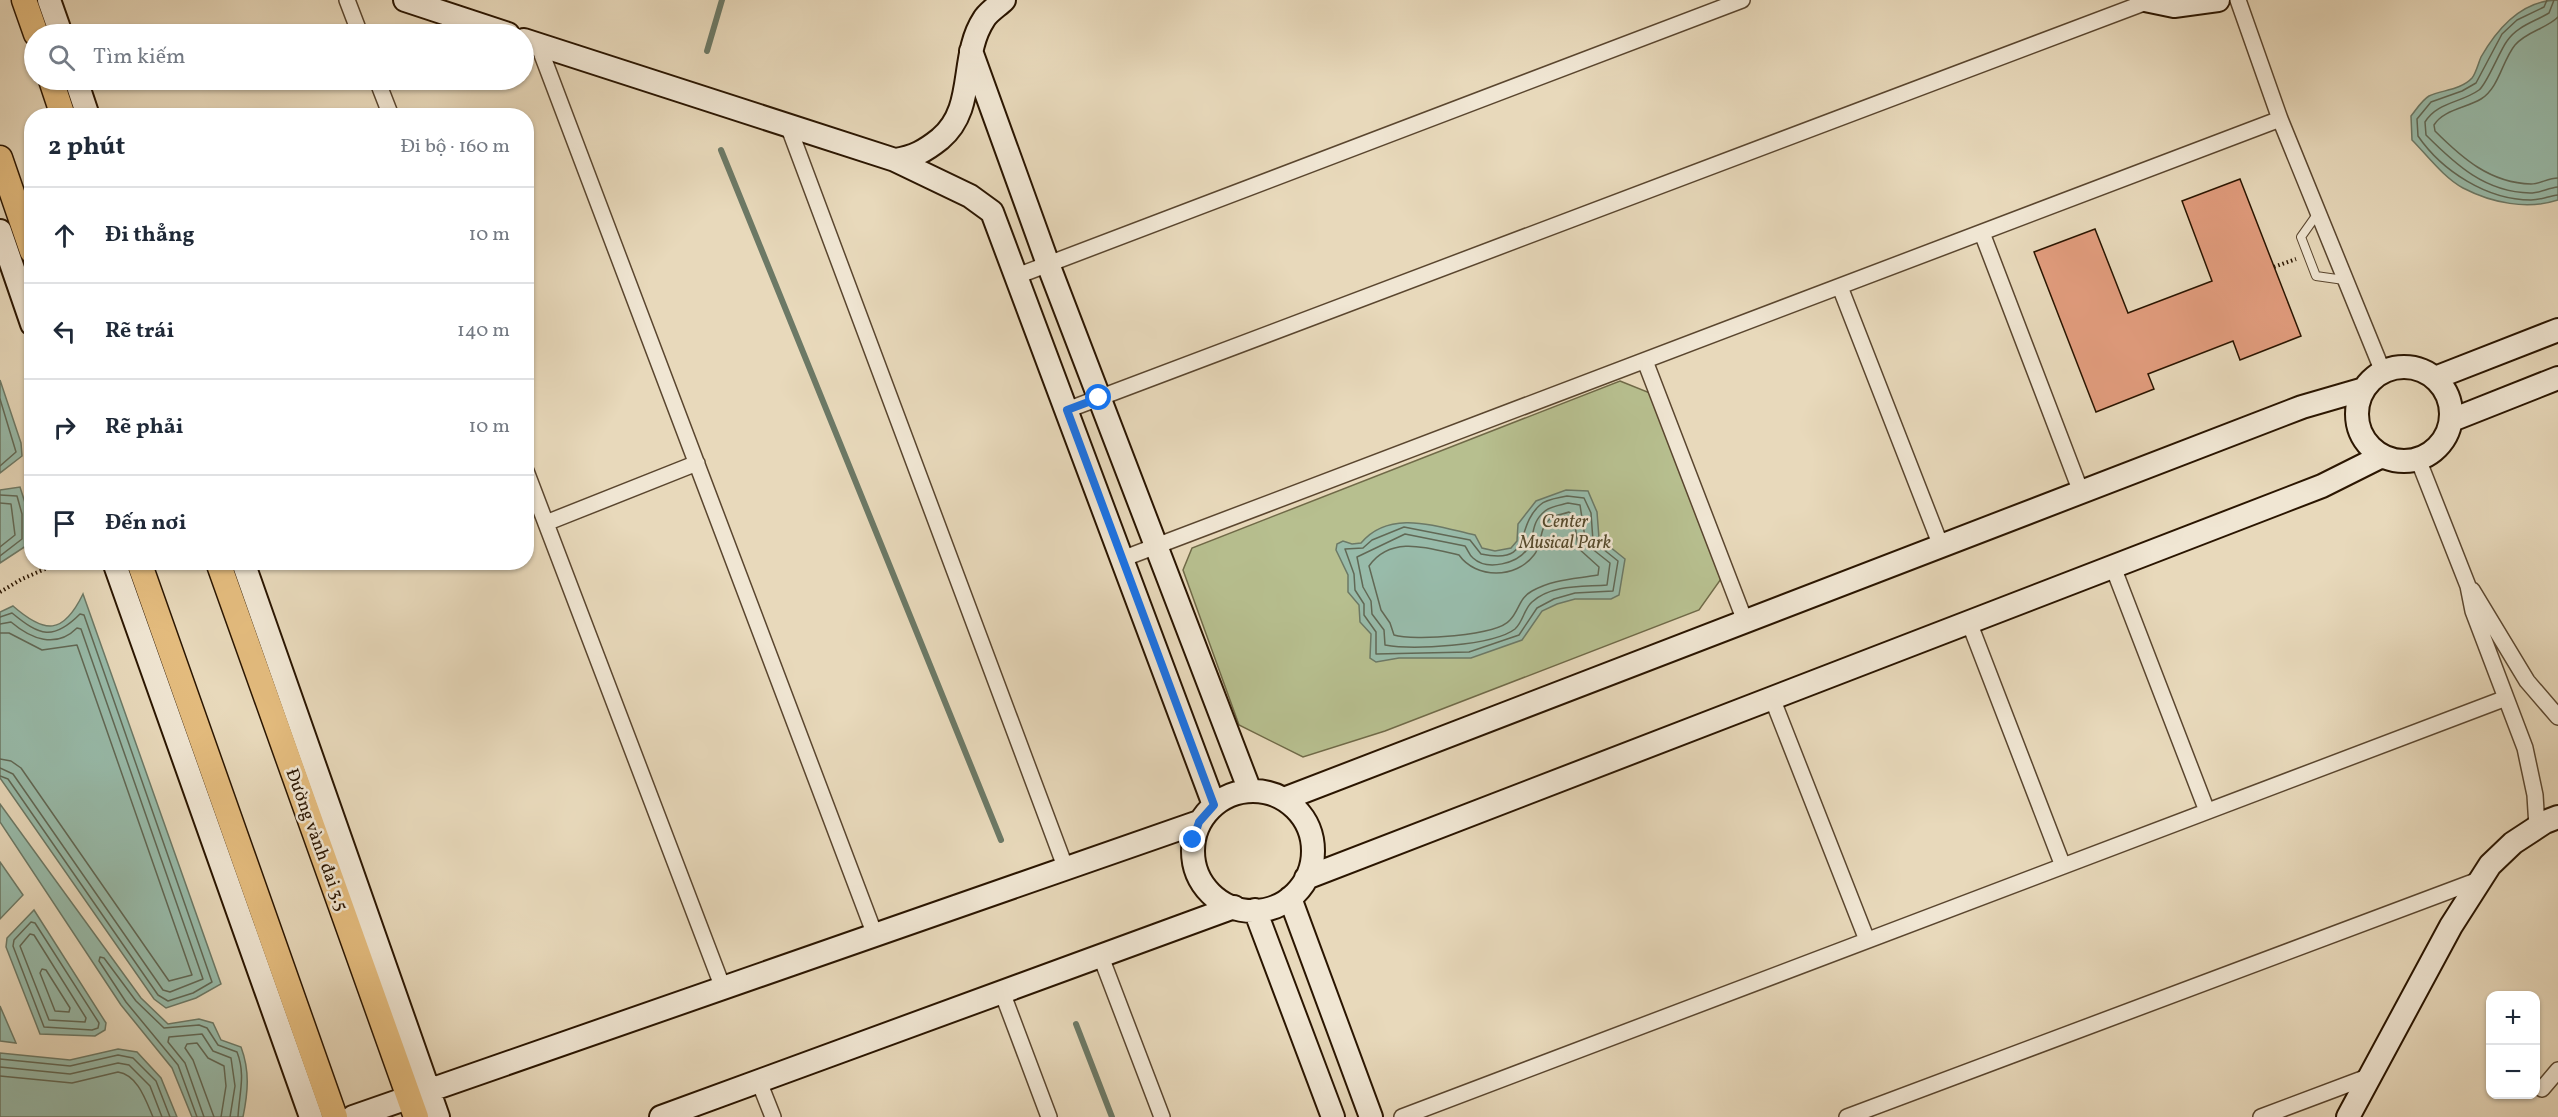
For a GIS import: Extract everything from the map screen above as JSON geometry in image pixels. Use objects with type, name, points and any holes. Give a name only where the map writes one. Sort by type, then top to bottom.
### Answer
[{"type":"main road","points":[[24,0],[32,24]]},
{"type":"main road","points":[[54,90],[60,108]]},
{"type":"main road","points":[[0,158],[24,228]]},
{"type":"main road","points":[[142,570],[335,1117]]},
{"type":"main road","name":"Đường vành đai 3.5","points":[[221,570],[418,1101]]},
{"type":"street","points":[[49,0],[57,24]]},
{"type":"street","points":[[347,0],[356,24]]},
{"type":"street","points":[[405,0],[478,24]]},
{"type":"street","points":[[895,160],[917,156],[946,134],[957,121],[964,102],[971,51],[984,19],[1004,0]]},
{"type":"street","points":[[1017,276],[1742,0]]},
{"type":"street","points":[[1067,410],[2147,0],[2174,6],[2218,0]]},
{"type":"street","points":[[2238,0],[2280,119],[2344,280],[2384,372]]},
{"type":"street","points":[[534,43],[789,128],[895,160],[982,203],[992,212],[1214,805]]},
{"type":"street","points":[[534,50],[696,463],[875,935]]},
{"type":"street","points":[[971,51],[1048,264],[1250,791]]},
{"type":"street","points":[[79,90],[85,108]]},
{"type":"street","points":[[381,90],[388,108]]},
{"type":"street","points":[[1122,559],[2280,119]]},
{"type":"street","points":[[789,128],[1066,868]]},
{"type":"street","points":[[0,231],[24,301]]},
{"type":"street","points":[[1982,233],[2081,492]]},
{"type":"street","points":[[1840,287],[1941,546]]},
{"type":"street","points":[[2435,378],[2558,330]]},
{"type":"street","points":[[1645,361],[1745,621]]},
{"type":"street","points":[[2405,367],[2421,370],[2435,378],[2446,391],[2451,405],[2452,420],[2447,435],[2439,447],[2418,459],[2397,461],[2382,456],[2370,447],[2361,435],[2357,420],[2358,405],[2364,390],[2374,377],[2405,367]]},
{"type":"street","points":[[2452,420],[2558,378]]},
{"type":"street","points":[[1284,798],[2302,407],[2364,390]]},
{"type":"street","points":[[1306,878],[2322,486],[2382,456]]},
{"type":"street","points":[[2418,459],[2468,586],[2473,611],[2530,770],[2537,827]]},
{"type":"street","points":[[546,523],[696,463]]},
{"type":"street","points":[[534,492],[723,988]]},
{"type":"street","points":[[2113,567],[2207,811]]},
{"type":"street","points":[[117,570],[311,1117]]},
{"type":"street","name":"Đường vành đai 3.5","points":[[246,570],[418,1101],[438,1117]]},
{"type":"street","points":[[2468,586],[2481,601],[2522,674],[2558,717]]},
{"type":"street","points":[[1969,622],[2063,866]]},
{"type":"street","points":[[1772,698],[1867,940]]},
{"type":"street","points":[[1402,1117],[2506,698]]},
{"type":"street","points":[[661,1117],[758,1079],[1101,957],[1244,909],[1268,909],[1290,898],[1302,887],[1311,868],[1314,848],[1309,828],[1299,811],[1284,798],[1265,791],[1250,791],[1227,796],[1214,805],[1199,822],[1193,840],[1193,860],[1199,878],[1210,894],[1244,909],[1333,1117]]},
{"type":"street","points":[[2348,1117],[2451,926],[2481,879],[2513,843],[2537,827],[2558,817]]},
{"type":"street","points":[[353,1117],[418,1101],[723,988],[1199,822]]},
{"type":"street","points":[[1847,1117],[2481,879]]},
{"type":"street","points":[[1290,898],[1371,1117]]},
{"type":"street","points":[[1101,957],[1162,1117]]},
{"type":"street","points":[[1002,993],[1049,1117]]},
{"type":"street","points":[[2542,1089],[2558,1070]]},
{"type":"street","points":[[2261,1117],[2370,1076]]},
{"type":"street","points":[[758,1079],[772,1117]]},
{"type":"lane","points":[[2318,213],[2301,237],[2316,276],[2344,280]]},
{"type":"path","points":[[2274,267],[2308,254]]},
{"type":"path","points":[[0,592],[43,570]]},
{"type":"green space","name":"Center Musical Park","points":[[1620,381],[1650,393],[1721,579],[1699,610],[1385,731],[1303,757],[1239,725],[1183,570],[1192,548]]},
{"type":"water","points":[[2558,0],[2558,200],[2522,205],[2486,198],[2456,184],[2412,140],[2411,116],[2429,96],[2468,82],[2487,47],[2512,18],[2533,5]]},
{"type":"water","points":[[0,380],[21,443],[22,456],[0,473]]},
{"type":"water","points":[[20,487],[24,500],[24,547],[0,563],[0,490]]},
{"type":"water","points":[[1566,490],[1588,491],[1597,512],[1599,538],[1625,559],[1619,595],[1611,599],[1575,599],[1557,604],[1542,611],[1522,640],[1471,658],[1399,658],[1376,662],[1370,658],[1371,634],[1360,622],[1359,605],[1348,592],[1348,575],[1336,550],[1337,544],[1343,541],[1352,544],[1361,543],[1373,532],[1386,526],[1415,523],[1475,535],[1482,548],[1495,551],[1511,548],[1517,541],[1518,524],[1536,501]]},
{"type":"water","points":[[83,594],[221,984],[196,998],[166,1008],[154,999],[0,778],[0,612],[13,606],[35,622],[52,626],[68,617]]},
{"type":"water","points":[[0,804],[141,998],[168,1024],[199,1019],[213,1023],[221,1040],[241,1047],[246,1065],[247,1082],[243,1117],[192,1117],[172,1068],[121,1005],[0,822]]},
{"type":"water","points":[[0,862],[23,895],[0,919]]},
{"type":"water","points":[[34,910],[106,1023],[105,1030],[95,1036],[40,1034],[6,947],[7,938]]},
{"type":"water","points":[[0,1006],[16,1043],[0,1041]]},
{"type":"water","points":[[118,1049],[137,1052],[161,1078],[177,1117],[0,1117],[0,1053],[70,1060]]},
{"type":"building","points":[[2240,179],[2301,336],[2240,360],[2233,341],[2148,374],[2154,389],[2096,412],[2034,252],[2095,229],[2128,313],[2212,281],[2182,201]]},
{"type":"waterway","points":[[707,51],[722,0]]},
{"type":"waterway","points":[[721,150],[1001,840]]},
{"type":"waterway","points":[[1076,1024],[1112,1117]]},
{"type":"route","points":[[1099,398],[1067,410],[1214,805],[1199,822],[1193,840]]}]
